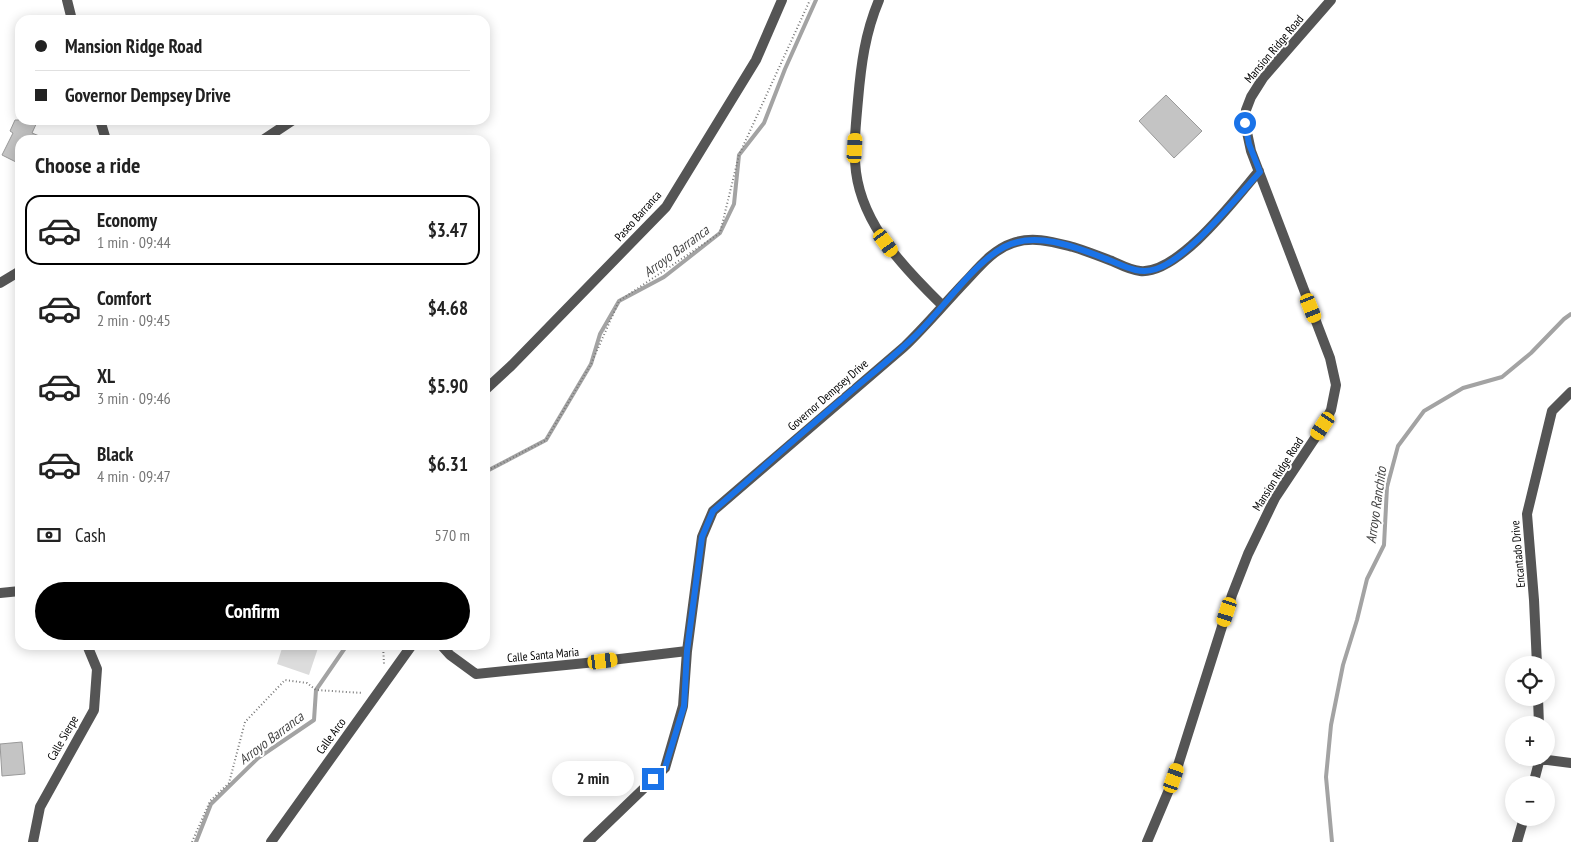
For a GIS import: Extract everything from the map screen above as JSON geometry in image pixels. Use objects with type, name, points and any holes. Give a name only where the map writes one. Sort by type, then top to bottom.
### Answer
[{"type":"street","points":[[67,0],[71,15]]},
{"type":"street","name":"Paseo Barranca","points":[[490,385],[666,207],[756,60],[782,0]]},
{"type":"street","points":[[879,0],[867,31],[861,67],[855,148],[857,180],[867,210],[886,243],[906,268],[943,306]]},
{"type":"street","name":"Mansion Ridge Road","points":[[1147,842],[1174,778],[1224,620],[1248,554],[1275,498],[1328,417],[1336,392],[1335,376],[1330,358],[1251,151],[1245,116],[1248,104],[1255,90],[1331,0]]},
{"type":"street","points":[[270,135],[286,125]]},
{"type":"street","name":"Governor Dempsey Drive","points":[[588,842],[665,768],[684,706],[687,651],[702,537],[713,511],[904,347],[992,255],[1006,246],[1021,241],[1038,240],[1089,252],[1133,270],[1145,271],[1160,268],[1197,240],[1260,172]]},
{"type":"street","points":[[0,283],[15,274]]},
{"type":"street","name":"Encantado Drive","points":[[1537,656],[1527,514],[1552,411],[1571,392]]},
{"type":"street","points":[[0,593],[15,592]]},
{"type":"street","name":"Calle Sierpe","points":[[33,842],[40,807],[94,710],[97,669],[89,650]]},
{"type":"street","name":"Calle Arco","points":[[271,842],[408,650]]},
{"type":"street","name":"Calle Santa Maria","points":[[445,650],[476,674],[687,651]]},
{"type":"street","points":[[1555,760],[1571,763]]},
{"type":"street","points":[[1517,842],[1522,826]]},
{"type":"path","points":[[490,469],[546,440],[591,364],[619,301],[720,233],[739,155],[810,0]]},
{"type":"path","points":[[383,650],[384,665]]},
{"type":"path","points":[[192,842],[210,801],[229,783],[245,722],[285,680],[307,683],[316,690],[365,693]]},
{"type":"shaded area","points":[[281,650],[317,650],[309,675],[277,664]]},
{"type":"building","points":[[1166,95],[1202,131],[1174,158],[1139,121]]},
{"type":"building","points":[[15,120],[15,125],[36,125],[32,133],[37,135],[15,135],[15,162],[2,155],[13,133],[10,131]]},
{"type":"building","points":[[22,742],[25,774],[2,776],[0,744]]},
{"type":"waterway","name":"Arroyo Barranca","points":[[490,469],[546,440],[591,364],[600,334],[619,301],[664,277],[720,233],[734,204],[739,155],[764,123],[785,69],[816,0]]},
{"type":"waterway","name":"Arroyo Ranchito","points":[[1332,842],[1326,777],[1331,725],[1343,665],[1367,579],[1384,545],[1387,487],[1398,446],[1424,411],[1463,388],[1502,377],[1531,353],[1571,314]]},
{"type":"waterway","name":"Arroyo Barranca","points":[[196,842],[211,804],[258,758],[314,720],[316,690],[344,650]]},
{"type":"route","points":[[653,779],[665,768],[684,706],[687,651],[702,537],[713,511],[862,381],[904,347],[926,326],[949,298],[978,268],[992,255],[1006,246],[1021,241],[1047,241],[1077,248],[1133,270],[1156,270],[1166,265],[1202,236],[1260,172],[1251,151],[1245,123]]}]
